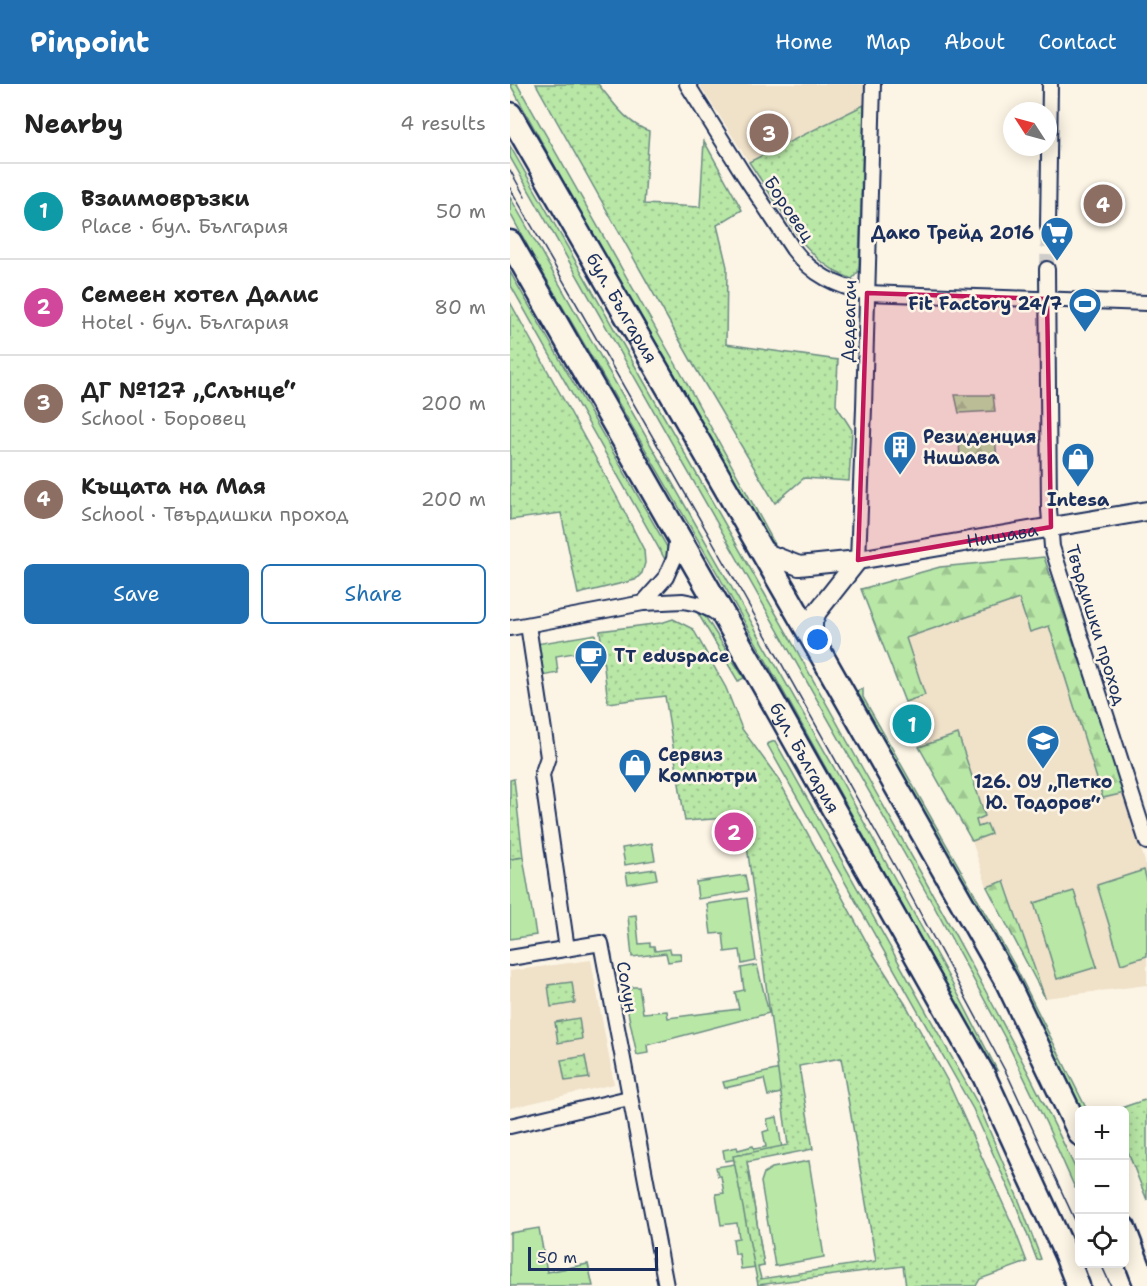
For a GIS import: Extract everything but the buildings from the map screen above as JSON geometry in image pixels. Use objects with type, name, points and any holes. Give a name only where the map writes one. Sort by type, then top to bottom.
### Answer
[{"type":"main road","name":"бул. България","points":[[510,114],[1007,982],[1075,1124]]},
{"type":"main road","name":"бул. България","points":[[510,242],[727,620],[984,1076],[1078,1286]]},
{"type":"main road","points":[[1129,1239],[1146,1286]]},
{"type":"street","name":"Боровец","points":[[687,84],[798,255],[822,277],[845,288],[867,293],[1147,303]]},
{"type":"street","name":"Дедеагач","points":[[858,560],[873,84]]},
{"type":"street","points":[[1048,227],[1050,84]]},
{"type":"street","name":"Твърдишки проход","points":[[1047,269],[1049,509],[1052,547],[1147,842]]},
{"type":"street","name":"Нишава","points":[[758,547],[799,566],[858,560],[1147,511]]},
{"type":"street","points":[[643,603],[666,577],[674,559],[678,534]]},
{"type":"street","points":[[813,640],[813,622],[817,612],[858,560]]},
{"type":"street","points":[[510,628],[643,603],[683,601],[698,604],[727,620]]},
{"type":"street","points":[[510,958],[567,949],[542,774],[548,757],[528,625]]},
{"type":"street","name":"Солун","points":[[567,949],[601,943],[666,1286]]},
{"type":"street","points":[[510,1126],[629,1098]]},
{"type":"highlighted area","points":[[867,293],[1047,299],[1051,527],[858,560]]},
{"type":"shaded area","points":[[699,84],[864,84],[864,105],[749,162]]},
{"type":"shaded area","name":"126. ОУ „Петко Ю. Тодоров“","points":[[1044,557],[1130,810],[1147,869],[1147,985],[1045,998],[1005,881],[987,887],[972,841],[990,835],[978,827],[976,819],[985,816],[957,734],[919,747],[905,703],[861,589],[940,567]]},
{"type":"shaded area","points":[[591,960],[614,1084],[510,1108],[510,971]]},
{"type":"green space","points":[[510,84],[517,84],[777,548],[759,530],[681,385],[597,243]]},
{"type":"green space","points":[[536,84],[598,84],[627,118],[649,131],[644,204],[700,207],[704,141],[742,210],[717,225],[727,267],[726,344],[838,360],[836,405],[852,430],[849,481],[804,478],[775,503],[693,364]]},
{"type":"green space","points":[[864,105],[859,265],[858,272],[852,279],[819,260],[802,242],[749,162]]},
{"type":"green space","points":[[510,146],[730,532],[945,917],[1054,1123],[1075,1168],[1075,1188],[1005,1038],[935,908],[510,157]]},
{"type":"green space","points":[[510,197],[837,773],[997,1070],[991,1067],[720,578],[533,256],[510,213]]},
{"type":"green space","points":[[510,272],[667,547],[666,561],[510,284]]},
{"type":"green space","points":[[510,302],[644,550],[645,563],[642,573],[635,580],[578,594],[561,513],[510,520]]},
{"type":"green space","points":[[955,395],[993,395],[995,411],[959,413]]},
{"type":"green space","points":[[995,434],[997,462],[960,464],[959,435]]},
{"type":"green space","points":[[1044,557],[1125,793],[1103,798],[1049,626],[1030,632],[1019,599],[906,638],[925,695],[905,702],[861,589],[940,567]]},
{"type":"green space","points":[[696,610],[703,613],[744,678],[738,681]]},
{"type":"green space","points":[[673,619],[693,629],[726,688],[742,729],[777,777],[872,952],[906,1005],[948,1082],[1027,1262],[980,1279],[976,1286],[906,1286],[903,1266],[758,1285],[733,1156],[788,1145],[743,817],[685,821],[665,696],[608,703],[600,631],[661,623]],"holes":[[[841,1058],[876,1261],[761,1279],[758,1267],[764,1266],[747,1162],[813,1149],[799,1066]]]},
{"type":"green space","points":[[595,634],[597,649],[556,656],[558,673],[542,676],[536,644]]},
{"type":"green space","points":[[863,688],[863,697],[1015,966],[1085,1106],[1079,1106],[854,693]]},
{"type":"green space","points":[[958,734],[985,816],[976,820],[978,827],[987,824],[991,834],[972,841],[919,747]]},
{"type":"green space","points":[[775,741],[979,1106],[1041,1259],[1037,1260],[1016,1205],[973,1109],[767,744]]},
{"type":"green space","points":[[514,779],[523,857],[510,859],[510,780]]},
{"type":"green space","points":[[652,843],[655,860],[625,865],[622,848]]},
{"type":"green space","points":[[523,857],[536,935],[510,939],[510,859]]},
{"type":"green space","points":[[655,869],[657,879],[628,884],[626,873]]},
{"type":"green space","points":[[1144,870],[1147,881],[1147,956],[1121,964],[1097,885]]},
{"type":"green space","points":[[745,875],[748,891],[698,899],[696,882]]},
{"type":"green space","points":[[1004,881],[1008,893],[1045,998],[987,887]]},
{"type":"green space","points":[[1074,891],[1097,967],[1057,979],[1034,903]]},
{"type":"green space","points":[[747,898],[756,961],[742,964],[740,950],[725,952],[723,933],[711,934],[707,904]]},
{"type":"green space","points":[[636,915],[639,944],[650,943],[650,946],[654,946],[655,951],[670,949],[671,953],[680,953],[681,960],[668,962],[666,953],[632,957],[628,916]]},
{"type":"green space","points":[[757,965],[769,1013],[647,1045],[648,1053],[637,1055],[625,998],[632,987],[639,987],[643,1013],[667,1011],[668,1018],[739,1009],[735,992],[744,990],[741,968]]},
{"type":"green space","points":[[572,982],[575,1003],[551,1007],[548,985]]},
{"type":"green space","points":[[579,1018],[582,1039],[558,1043],[555,1022]]},
{"type":"green space","points":[[585,1056],[589,1078],[565,1081],[561,1060]]},
{"type":"green space","points":[[793,1066],[798,1089],[768,1096],[764,1079],[725,1088],[723,1082]]},
{"type":"green space","points":[[1147,1099],[1147,1200],[1129,1155],[1129,1106],[1127,1106]]},
{"type":"green space","points":[[777,1117],[783,1155],[725,1161],[723,1150],[737,1147],[738,1150],[753,1146],[754,1149],[766,1147],[763,1132],[769,1130],[767,1119]]},
{"type":"green space","points":[[809,1161],[824,1257],[775,1266],[761,1182],[764,1173],[772,1168]]},
{"type":"green space","points":[[747,1162],[764,1266],[741,1269],[739,1254],[735,1254],[733,1239],[739,1238],[737,1223],[721,1225],[716,1194],[724,1193],[721,1176],[718,1176],[716,1167]]},
{"type":"green space","points":[[539,1228],[547,1272],[588,1264],[593,1286],[510,1286],[510,1233]]},
{"type":"tunnel","points":[[1047,269],[1048,227]]},
{"type":"tram line","points":[[510,170],[525,197]]},
{"type":"tram line","points":[[510,188],[737,584],[897,870],[1009,1078],[1075,1220]]},
{"type":"tram line","points":[[1103,1268],[1111,1286]]},
{"type":"place","name":"ДГ №127 „Слънце“","points":[[769,133]]},
{"type":"place","name":"Къщата на Мая","points":[[1103,204]]},
{"type":"place","name":"Дако Трейд 2016","points":[[1057,262]]},
{"type":"place","name":"Fit Factory 24/7","points":[[1085,333]]},
{"type":"place","name":"Резиденция Нишава","points":[[900,476]]},
{"type":"place","name":"Intesa","points":[[1078,488]]},
{"type":"place","name":"TT eduspace","points":[[591,685]]},
{"type":"place","name":"Взаимовръзки","points":[[912,724]]},
{"type":"place","name":"126. ОУ „Петко Ю. Тодоров“","points":[[1043,770]]},
{"type":"place","name":"Сервиз Компютри","points":[[635,794]]},
{"type":"place","name":"Семеен хотел Далис","points":[[734,832]]}]
